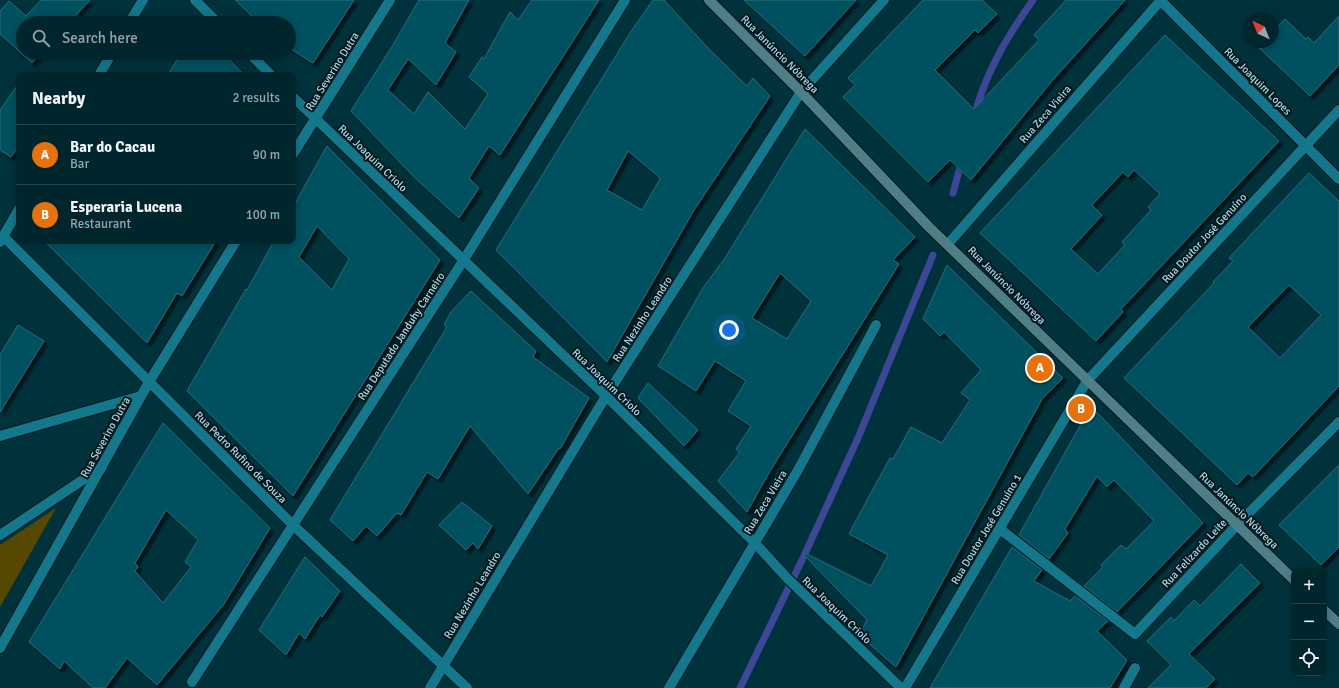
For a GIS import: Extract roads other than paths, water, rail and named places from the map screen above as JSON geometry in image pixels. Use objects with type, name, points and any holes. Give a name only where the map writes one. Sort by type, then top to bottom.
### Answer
[{"type":"street","points":[[133,16],[143,0]]},
{"type":"street","points":[[195,0],[211,16]]},
{"type":"street","name":"Rua Severino Dutra","points":[[296,149],[390,0]]},
{"type":"street","name":"Rua Deputado Janduhy Carneiro","points":[[192,682],[463,261],[624,0]]},
{"type":"street","name":"Rua Janúncio Nóbrega","points":[[709,0],[801,92],[929,227],[1291,577]]},
{"type":"street","name":"Rua Nezinho Leandro","points":[[430,688],[606,396],[801,92],[884,0]]},
{"type":"street","name":"Rua Joaquim Lopes","points":[[1160,0],[1339,179]]},
{"type":"street","name":"Rua Zeca Vieira","points":[[948,244],[1160,0]]},
{"type":"street","points":[[100,72],[108,60]]},
{"type":"street","points":[[256,60],[268,72]]},
{"type":"street","name":"Rua Joaquim Criolo","points":[[296,100],[606,396],[755,543],[804,596],[901,688]]},
{"type":"street","name":"Rua Doutor José Genuíno","points":[[1087,381],[1339,110]]},
{"type":"street","points":[[2,239],[16,214]]},
{"type":"street","name":"Rua Pedro Rufino de Souza","points":[[2,239],[293,525],[468,688]]},
{"type":"street","name":"Rua Severino Dutra","points":[[0,648],[104,466],[149,382],[234,244]]},
{"type":"street","name":"Rua Zeca Vieira","points":[[669,688],[798,470],[876,325]]},
{"type":"street","name":"Rua Doutor José Genuíno 1","points":[[906,688],[1087,381]]},
{"type":"street","points":[[0,436],[142,396]]},
{"type":"street","name":"Rua Felizardo Leite","points":[[1000,529],[1135,634],[1237,524],[1339,422]]},
{"type":"street","points":[[0,535],[104,466]]},
{"type":"street","points":[[1327,613],[1339,624]]},
{"type":"street","points":[[1124,688],[1135,668]]},
{"type":"waterway","points":[[975,113],[985,82],[999,54],[1033,0]]},
{"type":"waterway","points":[[953,193],[962,160]]},
{"type":"waterway","points":[[740,688],[803,558],[858,438],[933,255]]},
{"type":"place","name":"Bar do Cacau","points":[[1040,368]]},
{"type":"place","name":"Esperaria Lucena","points":[[1081,409]]}]
